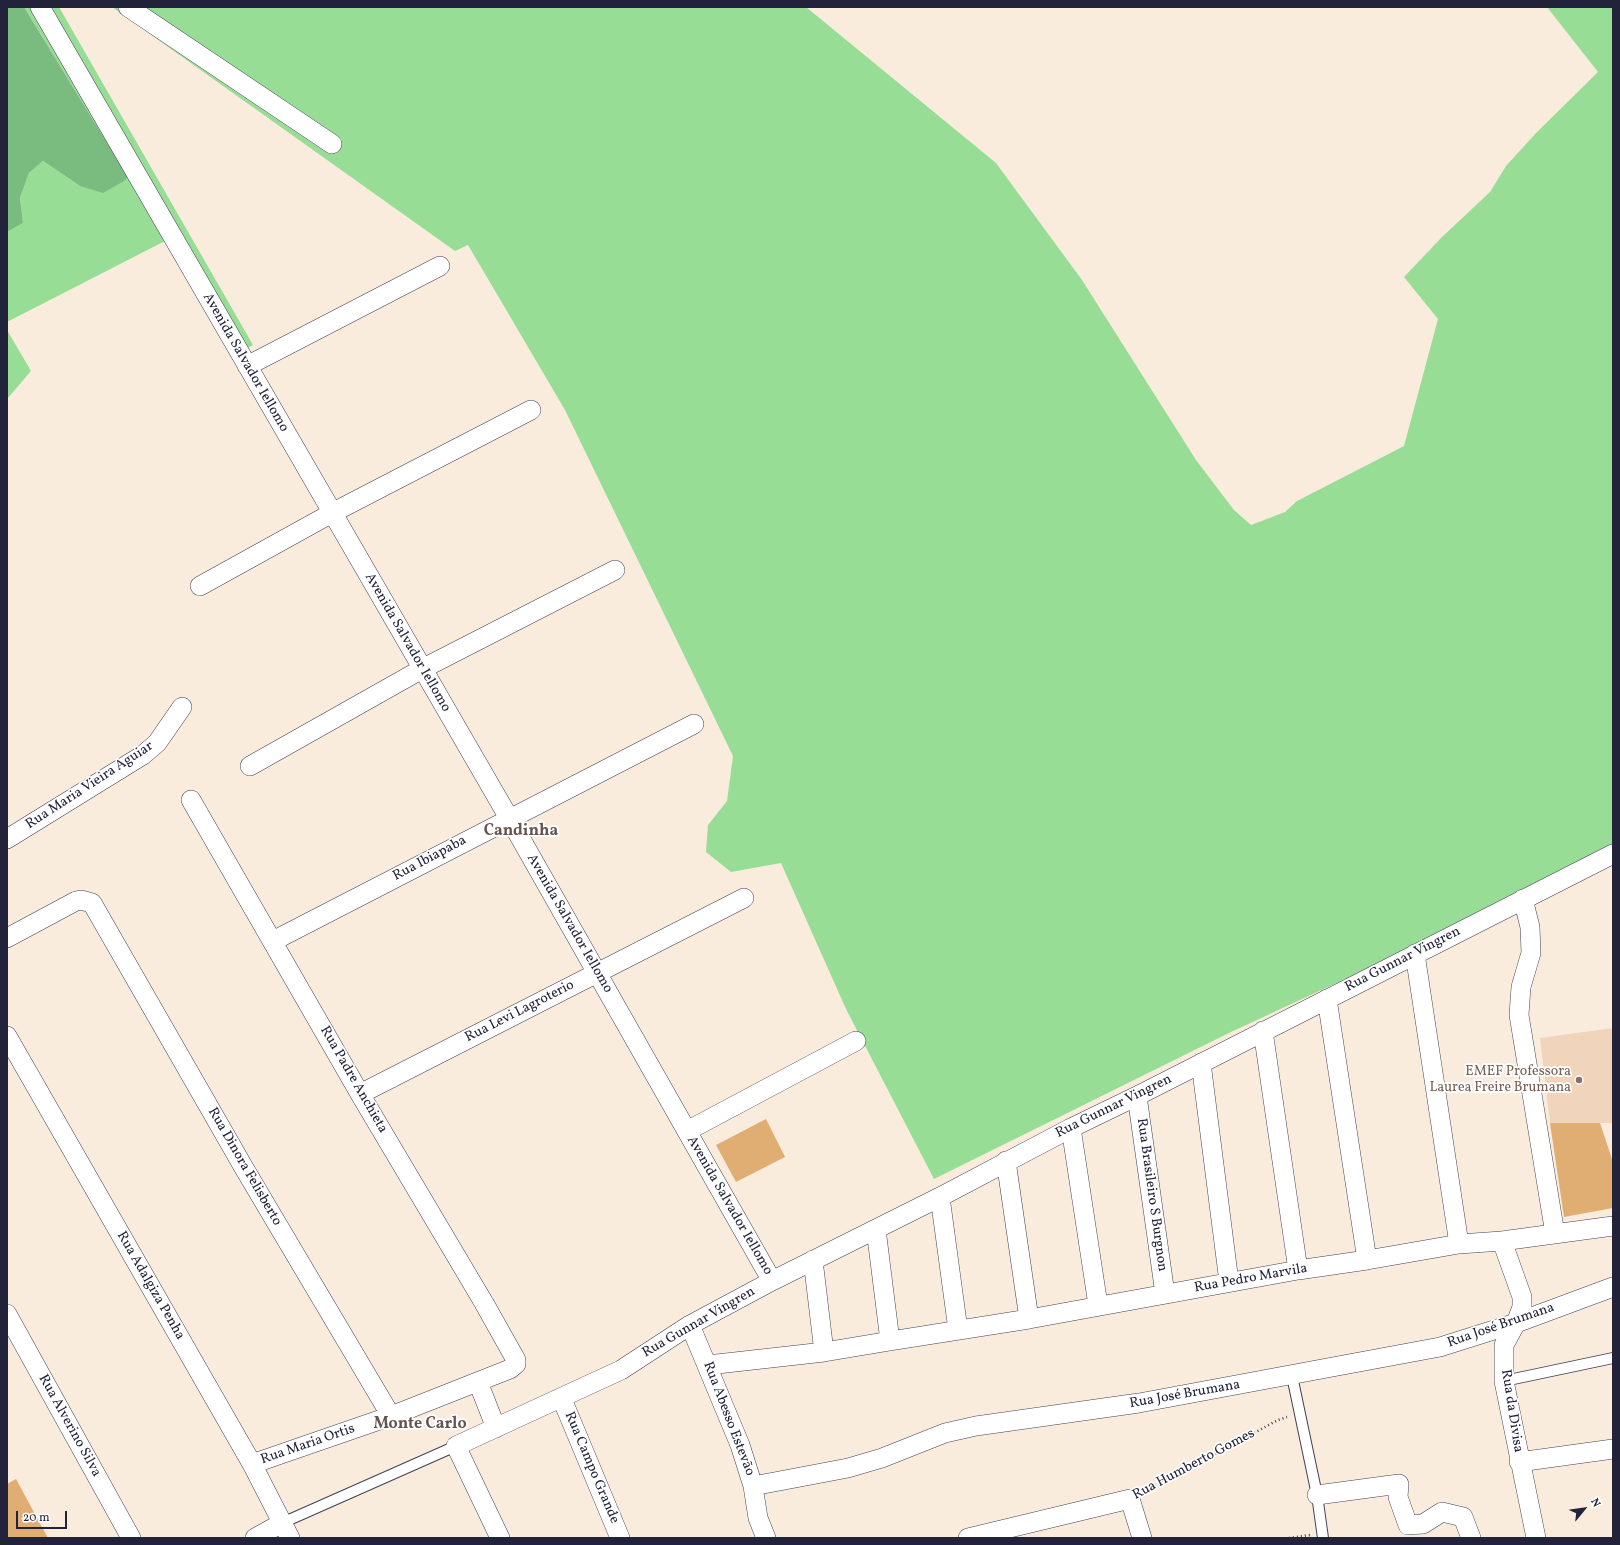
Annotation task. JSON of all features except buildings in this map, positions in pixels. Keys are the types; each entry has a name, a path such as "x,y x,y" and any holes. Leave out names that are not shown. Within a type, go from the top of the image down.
{"street":[{"name":"Avenida Salvador Iellomo","path":"40,7 509,818 772,1281"},
{"path":"128,7 332,144"},
{"path":"247,366 440,266"},
{"path":"200,586 332,513 531,410"},
{"path":"250,766 422,669 615,570"},
{"name":"Rua Maria Vieira Aguiar","path":"7,839 143,755 157,743 182,707"},
{"name":"Rua Ibiapaba","path":"273,941 509,818 694,724"},
{"name":"Rua Padre Anchieta","path":"191,800 360,1094 484,1303 516,1360"},
{"name":"Rua Gunnar Vingren","path":"456,1446 562,1399 621,1370 690,1325 772,1281 1613,854"},
{"name":"Rua Levi Lagroterio","path":"360,1094 744,898"},
{"path":"1523,899 1530,927 1531,953 1521,987 1519,1015 1555,1234"},
{"name":"Rua Dinora Felisberto","path":"7,938 81,900 92,903 248,1175 391,1416"},
{"path":"1415,954 1459,1244"},
{"path":"1327,999 1368,1260"},
{"path":"1263,1031 1298,1270"},
{"name":"Rua Adalgiza Penha","path":"7,1036 252,1464 286,1531"},
{"path":"687,1131 856,1041"},
{"path":"1201,1063 1229,1282"},
{"name":"Rua Brasileiro S Burgnon","path":"1137,1096 1166,1294"},
{"path":"1071,1128 1098,1305"},
{"path":"1006,1161 1029,1319"},
{"path":"940,1197 958,1330"},
{"name":"Rua Pedro Marvila","path":"708,1365 824,1352 1029,1319 1098,1305 1229,1282 1459,1244 1502,1241 1613,1226"},
{"path":"876,1229 890,1341"},
{"name":"Rua da Divisa","path":"1502,1241 1522,1297 1522,1307 1516,1323 1504,1345 1504,1381 1536,1538"},
{"path":"813,1260 824,1352"},
{"name":"Rua José Brumana","path":"753,1486 848,1468 882,1458 945,1433 976,1426 1139,1403 1292,1376 1440,1347 1516,1323 1613,1287"},
{"name":"Rua Alverino Silva","path":"7,1314 131,1538"},
{"name":"Rua Abesso Estevão","path":"690,1325 740,1444 753,1486 758,1518 766,1538"},
{"name":"Rua Maria Ortis","path":"252,1464 391,1416 478,1382 510,1369 516,1364 516,1360"},
{"path":"478,1382 496,1428"},
{"name":"Rua Campo Grande","path":"562,1399 620,1538"},
{"path":"456,1446 500,1538"},
{"path":"1520,1462 1613,1449"},
{"path":"1317,1495 1399,1484 1398,1497 1408,1525 1423,1524 1442,1512 1463,1517 1471,1538"},
{"path":"1130,1499 1142,1538"},
{"name":"Rua Humberto Gomes","path":"968,1538 1130,1499"},
{"path":"255,1538 286,1531"}],"lane":[{"path":"1504,1381 1613,1358"},
{"path":"1292,1376 1301,1413 1317,1495 1322,1536"},
{"path":"286,1531 456,1446"}],"path":[{"name":"Rua Humberto Gomes","path":"1130,1499 1278,1420 1301,1413"},
{"path":"1289,1538 1322,1536"}],"shaded area":[{"name":"EMEF Professora Laurea Freire Brumana","path":"1613,1028 1613,1123 1550,1123 1540,1038"}],"green space":[{"path":"7,7 24,7 128,177 124,181 103,193 80,186 43,161 29,173 20,198 23,223 7,232"},
{"path":"24,7 59,7 253,345 233,356 165,241 7,322 7,232 23,223 20,198 29,173 43,161 80,186 128,177"},
{"path":"112,7 806,7 996,163 1082,280 1196,460 1234,510 1251,525 1285,512 1297,501 1404,446 1438,319 1404,277 1441,238 1490,192 1506,166 1536,133 1598,72 1547,7 1613,7 1613,849 1507,904 1231,1032 934,1179 846,1009 781,863 731,872 706,852 708,825 727,801 733,756 565,410 468,245 455,251"},
{"path":"7,330 31,371 7,399"}],"place":[{"name":"EMEF Professora Laurea Freire Brumana","path":"1579,1080"}],"district":[{"name":"Candinha","path":"521,832"},
{"name":"Monte Carlo","path":"420,1425"}]}
